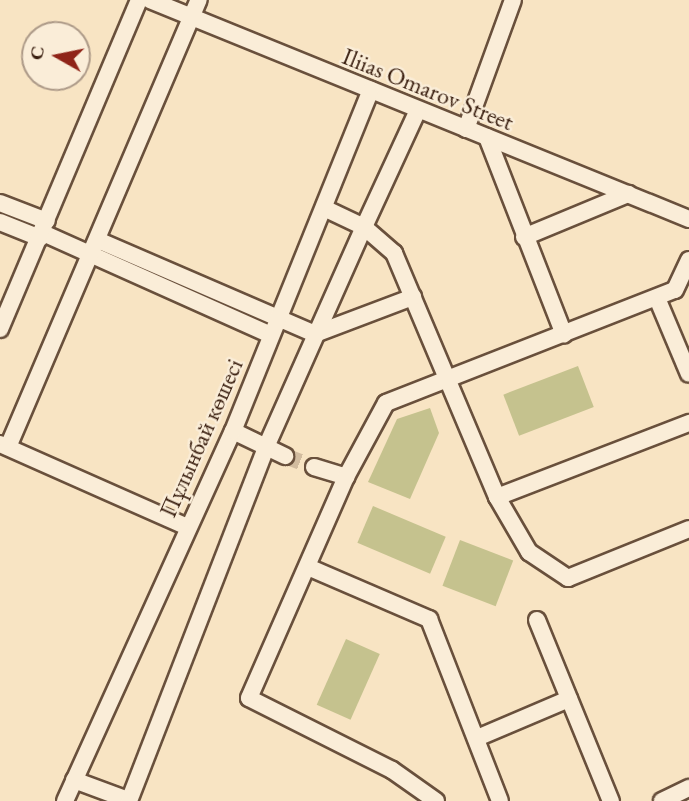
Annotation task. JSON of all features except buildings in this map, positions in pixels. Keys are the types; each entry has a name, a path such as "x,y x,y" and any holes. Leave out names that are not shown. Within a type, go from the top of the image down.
{"street":[{"path":"0,329 139,0"},
{"name":"Iliias Omarov Street","path":"150,0 689,219"},
{"path":"187,527 4,446 93,257 200,0"},
{"path":"466,129 513,0"},
{"name":"Пұлынбай көшесі","path":"65,801 187,527 233,431 326,209 370,90"},
{"path":"75,780 127,800 266,447 418,110"},
{"path":"486,137 564,334"},
{"path":"524,237 628,194"},
{"path":"0,203 43,231 93,257 271,335"},
{"path":"326,209 364,227 394,253 444,384 497,497 529,552 568,578 689,529"},
{"path":"0,222 43,231"},
{"path":"100,241 315,334 413,298"},
{"path":"436,801 420,796 392,769 249,698 346,477 386,403 444,384 675,290 689,260"},
{"path":"161,289 169,271"},
{"path":"657,298 689,374"},
{"path":"497,497 689,423"},
{"path":"233,431 285,456"},
{"path":"314,467 346,477"},
{"path":"308,567 429,619 500,801"},
{"path":"537,620 611,801"},
{"path":"477,738 569,699"},
{"path":"662,801 689,788"}],"shaded area":[{"path":"578,366 594,407 519,436 503,395"},
{"path":"430,408 439,433 410,499 368,482 397,419"},
{"path":"373,506 446,537 430,574 357,543"},
{"path":"460,540 513,560 496,606 442,586"},
{"path":"346,639 380,654 351,720 317,705"}],"tunnel":[{"path":"285,456 314,467"}]}
